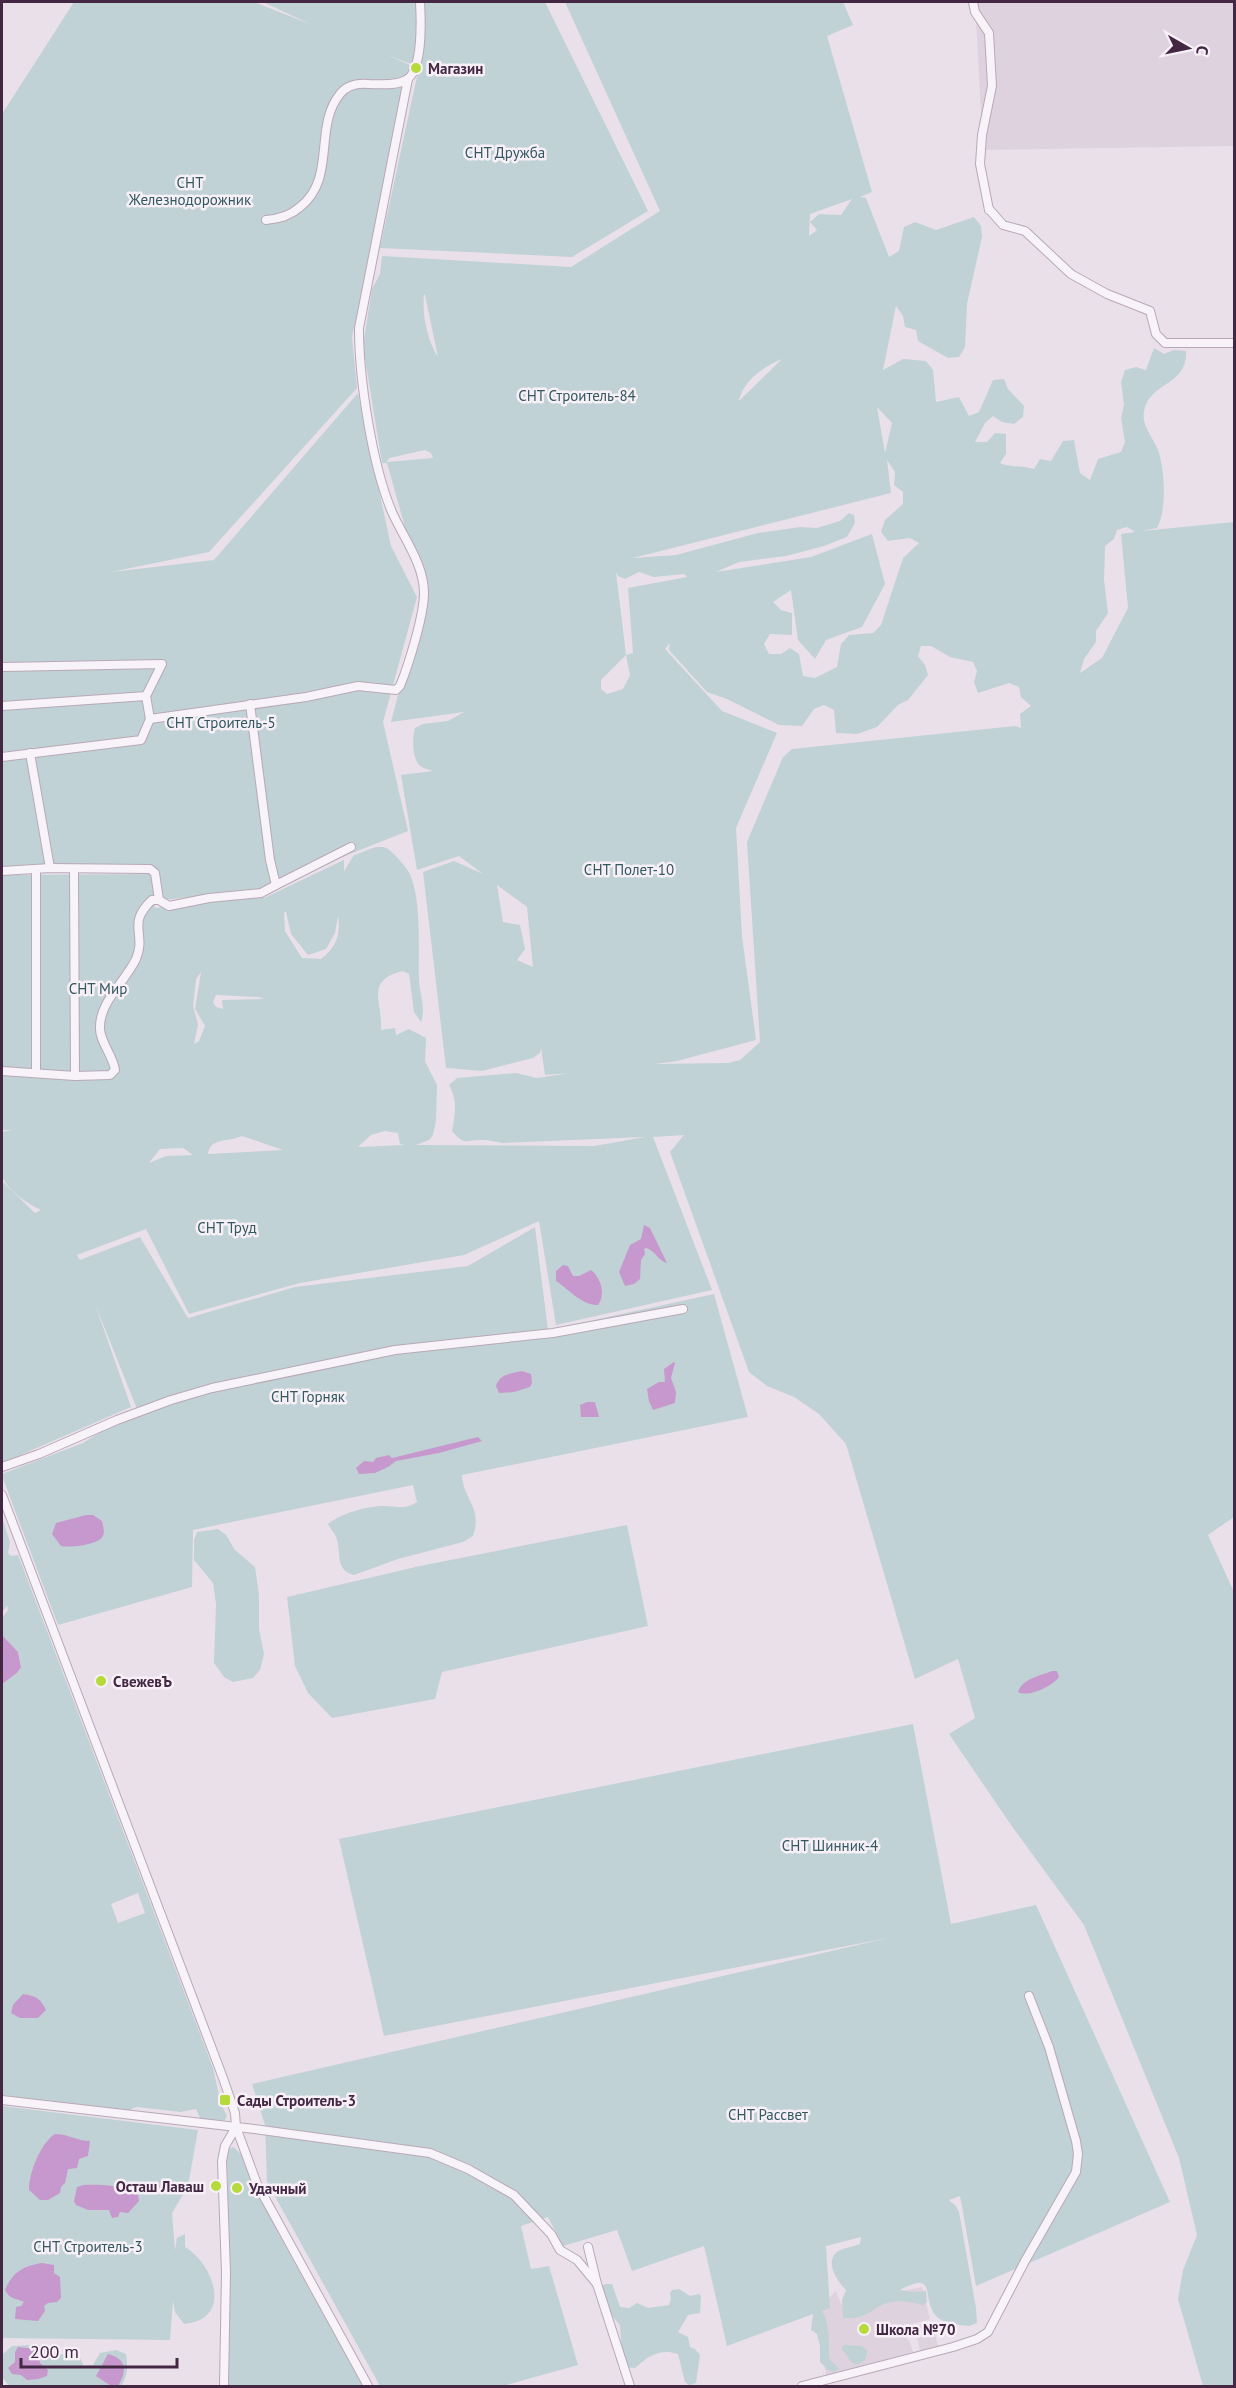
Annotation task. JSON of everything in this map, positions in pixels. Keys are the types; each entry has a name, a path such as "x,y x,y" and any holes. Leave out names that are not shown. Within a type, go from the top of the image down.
{"street":[{"path":"150,719 306,697 358,686 396,690 404,677 424,595 423,583 404,532 392,512 377,466 359,349 362,308 377,243 408,79 412,73 420,42 420,2"},
{"path":"973,2 975,12 989,33 992,86 982,135 980,164 989,210 1003,225 1025,231 1071,274 1107,294 1150,311 1156,334 1165,343 1234,343"},
{"path":"266,220 292,214 312,198 321,175 328,123 340,93 351,86 402,82 408,79"},
{"path":"2,667 162,664 146,696 150,719 141,740 2,758"},
{"path":"2,706 146,696"},
{"path":"250,704 270,860 276,885"},
{"path":"30,753 50,868"},
{"path":"2,1071 75,1076 111,1075 115,1070 114,1060 99,1029 101,1016 109,996 117,990 137,955 137,920 143,908 152,900 159,900 169,906 209,898 261,893 351,847"},
{"path":"2,871 50,868 150,869 155,873 159,900"},
{"path":"36,870 36,1072"},
{"path":"74,870 75,1076"},
{"path":"2,1467 39,1454 117,1420 212,1388 395,1350 553,1333 682,1309"},
{"path":"2,1495 219,2068 235,2113 236,2127 257,2184 368,2386"},
{"path":"802,2386 953,2347 984,2336 1076,2172 1078,2163 1076,2141 1049,2047 1029,1996"},
{"path":"2,2100 399,2148 443,2158 514,2195 551,2234 560,2250 585,2268 597,2284"},
{"path":"224,2386 226,2272 222,2161 225,2146 236,2127"},
{"path":"588,2247 597,2284 630,2386"},
{"path":"569,2255 591,2258"}],"shaded area":[{"path":"975,2 1234,2 1234,146 983,150"},
{"path":"644,1225 650,1228 667,1263 649,1249 644,1249 640,1279 634,1284 625,1286 619,1272 630,1245 641,1239"},
{"path":"563,1265 568,1266 573,1276 579,1276 591,1270 594,1273 600,1282 602,1291 598,1305 581,1300 556,1281 556,1271"},
{"path":"674,1362 671,1378 676,1392 675,1403 653,1410 647,1389 659,1382 665,1382 664,1369"},
{"path":"522,1371 531,1374 530,1387 514,1392 499,1393 496,1386 500,1379"},
{"path":"595,1402 599,1417 581,1417 580,1405"},
{"path":"478,1437 482,1441 439,1453 396,1461 375,1473 359,1474 356,1468 364,1461 373,1462 376,1458 389,1455 392,1458"},
{"path":"93,1515 102,1521 103,1536 90,1544 61,1546 52,1534 56,1523"},
{"path":"2,1635 18,1652 21,1667 17,1673 2,1684"},
{"path":"1057,1671 1059,1677 1051,1684 1034,1692 1018,1692 1020,1687 1028,1681"},
{"path":"23,1994 37,1998 44,2006 46,2010 38,2018 20,2018 11,2013 13,2005"},
{"path":"55,2134 90,2141 88,2156 79,2159 77,2168 68,2169 60,2193 48,2200 40,2200 29,2190 31,2175 40,2152"},
{"path":"104,2185 125,2189 138,2195 139,2201 128,2213 120,2212 118,2217 112,2218 109,2210 88,2210 76,2205 74,2201 77,2187"},
{"path":"42,2263 54,2265 54,2273 60,2277 61,2298 57,2302 44,2306 45,2311 38,2321 15,2319 16,2307 21,2306 24,2302 11,2297 5,2290 19,2271"},
{"name":"Школа №70","path":"922,2287 930,2319 906,2326 907,2340 913,2352 826,2375 816,2311 836,2291 841,2304"},
{"path":"932,2322 938,2346 920,2351 914,2326"},
{"path":"18,2347 38,2349 40,2363 48,2370 47,2376 27,2380 21,2375 12,2374 8,2368 15,2362 15,2352"},
{"path":"108,2354 119,2359 124,2366 118,2386 111,2386 96,2376"}],"green space":[{"path":"74,2 254,2 310,24 263,2 545,2 648,211 572,257 380,248 419,67 387,55 410,65 352,337 357,388 209,552 111,572 214,560 358,393 391,546 417,597 383,722 408,831 261,889 164,900 155,869 2,867 2,114"},
{"path":"565,2 843,2 853,25 827,36 872,192 860,197 866,198 889,257 899,251 904,227 915,222 936,230 974,217 981,226 982,237 967,304 965,347 959,357 948,358 918,341 916,330 905,327 903,316 896,306 883,370 903,359 926,361 933,370 936,402 959,397 969,416 979,412 993,380 1004,379 1008,389 1024,406 1023,417 1014,424 1002,422 993,416 985,423 975,442 987,442 995,433 1006,434 1006,454 1000,463 1034,469 1040,459 1051,461 1063,441 1074,440 1080,473 1090,480 1098,459 1121,452 1125,442 1121,418 1124,405 1121,382 1125,370 1136,367 1146,370 1154,348 1164,354 1174,350 1186,351 1185,363 1181,371 1153,394 1144,412 1146,427 1160,458 1164,501 1157,528 1142,531 1234,522 1234,1517 1208,1535 1234,1592 1234,2386 1203,2386 1178,2299 1183,2270 1197,2235 1179,2158 1084,1925 1011,1825 949,1734 975,1718 958,1659 915,1679 846,1444 819,1414 794,1397 767,1386 749,1372 670,1152 684,1135 653,1137 712,1290 556,1325 539,1221 464,1255 300,1283 189,1314 146,1229 77,1255 80,1260 140,1237 188,1318 295,1287 468,1266 535,1227 548,1330 714,1294 748,1417 462,1475 463,1484 476,1518 473,1536 463,1542 398,1559 354,1575 348,1573 341,1565 338,1543 328,1524 360,1509 412,1505 417,1502 413,1485 193,1530 192,1587 58,1625 2,1476 2,1474 83,1443 137,1409 95,1304 131,1407 2,1463 2,1181 35,1213 41,1210 14,1192 5,1182 1,1172 2,1132 12,1130 2,1130 2,875 151,874 155,908 230,898 264,898 344,860 344,871 354,855 375,847 384,847 394,854 406,868 414,886 418,912 419,981 423,1012 421,1022 414,1012 409,974 403,971 391,975 383,980 379,987 381,1030 395,1028 396,1035 409,1029 426,1038 425,1061 437,1085 436,1121 433,1135 429,1140 416,1145 594,1146 645,1137 503,1143 485,1140 463,1141 452,1131 455,1102 449,1085 457,1078 516,1073 537,1078 570,1073 545,1075 541,1048 540,1053 533,1058 482,1071 446,1068 423,872 454,861 483,874 459,856 417,870 401,775 433,771 417,763 413,742 415,728 423,724 448,721 464,712 391,722 424,595 387,463 382,463 363,346 372,289 380,274 382,256 571,267 660,211","holes":["852,199 841,215 819,214 810,222 817,230 809,236 810,214","424,294 438,357 428,335","782,359 739,400 745,386 761,370","877,407 892,423 885,453","425,450 431,453 433,458 387,462 389,458","887,460 895,472 894,485 903,492 903,504 885,520 881,532 888,541 910,538 919,543 903,558 881,625 873,633 849,635 841,644 837,667 815,678 803,676 799,654 790,648 781,654 769,654 764,644 770,634 792,635 792,613 781,610 773,602 791,590 798,640 815,659 826,640 862,627 885,584 872,534 811,557 716,572 739,562 786,556 847,537 855,523 854,515 849,513 840,521 817,528 800,527 758,533 676,555 633,558 891,493","1127,527 1135,532 1121,534 1128,608 1102,658 1080,673 1084,659 1096,642 1096,631 1108,613 1104,580 1105,546 1114,539 1117,530","616,572 618,576 625,579 639,572 654,577 684,574 687,577 628,588 633,653 626,655","670,643 669,650 707,692 727,699 779,725 802,726 814,709 824,705 834,710 836,733 857,734 877,727 898,705 908,700 928,675 925,665 918,656 921,646 931,646 950,657 973,662 977,671 974,682 978,693 1009,683 1019,687 1021,697 1031,706 1020,714 1021,728 1015,726 792,749 783,757 747,842 760,1042 740,1060 728,1063 655,1064 677,1061 756,1040 742,936 736,828 777,733 722,711 665,649","626,655 630,675 623,689 607,694 601,689 601,680","497,885 527,907 533,967 517,960 525,949 520,925 503,922","284,912 286,912 291,934 308,955 326,949 335,933 338,916 339,929 336,940 321,959 302,958 285,931","201,972 195,1009 205,1026 199,1041 194,1044 198,1024 193,1006 196,979","216,995 264,999 222,1000 223,1009 216,1007 213,1002","385,1131 398,1133 400,1144 405,1145 358,1147 371,1135","242,1136 283,1150 208,1154 216,1142","183,1148 193,1155 166,1156 149,1163 160,1149"]},
{"path":"2,1517 10,1542 8,1553 11,1556 18,1555 22,1565 213,2068 221,2104 227,2116 225,2120 201,2120 196,2109 180,2112 138,2107 129,2112 2,2095 2,1684 17,1673 21,1666 18,1652 2,1635 2,1618 8,1610 7,1606 2,1612","holes":["138,1893 145,1913 118,1923 111,1904"]},
{"path":"627,1525 648,1626 442,1672 435,1699 332,1718 308,1693 295,1666 287,1597 420,1566"},
{"path":"218,1529 226,1535 235,1550 255,1567 259,1595 259,1629 264,1654 260,1670 253,1678 233,1682 224,1677 214,1663 216,1604 213,1583 194,1560 194,1540 197,1532"},
{"name":"СНТ Рассвет","path":"913,1724 951,1924 1036,1905 1170,2202 976,2286 960,2196 949,2200 959,2212 976,2308 977,2323 969,2326 948,2323 937,2317 932,2310 927,2289 920,2283 900,2290 926,2291 927,2302 924,2305 892,2302 860,2317 843,2318 842,2300 846,2290 839,2282 832,2267 833,2256 839,2251 860,2244 861,2237 826,2246 830,2308 822,2311 828,2327 829,2358 839,2369 834,2372 828,2370 820,2362 817,2334 811,2330 813,2314 727,2346 704,2246 632,2271 617,2230 563,2246 548,2217 521,2226 531,2269 549,2266 578,2365 503,2386 380,2386 267,2182 265,2125 252,2084 888,1938 384,2036 339,1839"},
{"name":"СНТ Строитель-3","path":"2,2106 198,2130 188,2186 172,2213 175,2250 177,2238 185,2234 185,2247 196,2255 211,2278 214,2303 209,2313 199,2320 184,2324 175,2312 173,2301 170,2340 2,2338"},
{"path":"233,2147 241,2154 278,2233 363,2386 228,2386 227,2154"},
{"path":"612,2284 620,2307 629,2308 637,2303 648,2308 669,2305 670,2293 672,2290 679,2289 690,2296 699,2294 701,2296 700,2313 688,2315 678,2332 688,2337 690,2347 700,2355 696,2383 689,2385 685,2382 678,2354 672,2352 655,2354 635,2368 620,2367 616,2358 621,2340 620,2325 612,2316 601,2286"},
{"path":"43,2345 52,2352 80,2358 84,2366 93,2365 100,2353 116,2350 126,2354 125,2378 121,2386 9,2386 2,2377 2,2355 12,2346"},
{"path":"842,2346 861,2346 867,2350 865,2360 855,2365 842,2350"}],"place":[{"name":"Магазин","path":"416,68"},
{"name":"СвежевЪ","path":"101,1681"},
{"name":"Сады Строитель-3","path":"225,2100"},
{"name":"Осташ Лаваш","path":"216,2186"},
{"name":"Удачный","path":"237,2188"},
{"name":"Школа №70","path":"864,2329"}],"park label":[{"name":"СНТ Дружба","path":"505,152"},
{"name":"СНТ Железнодорожник","path":"190,190"},
{"name":"СНТ Строитель-84","path":"577,395"},
{"name":"СНТ Строитель-5","path":"221,722"},
{"name":"СНТ Полет-10","path":"629,869"},
{"name":"СНТ Мир","path":"98,988"},
{"name":"СНТ Труд","path":"227,1227"},
{"name":"СНТ Горняк","path":"308,1396"},
{"name":"СНТ Шинник-4","path":"830,1845"}]}
